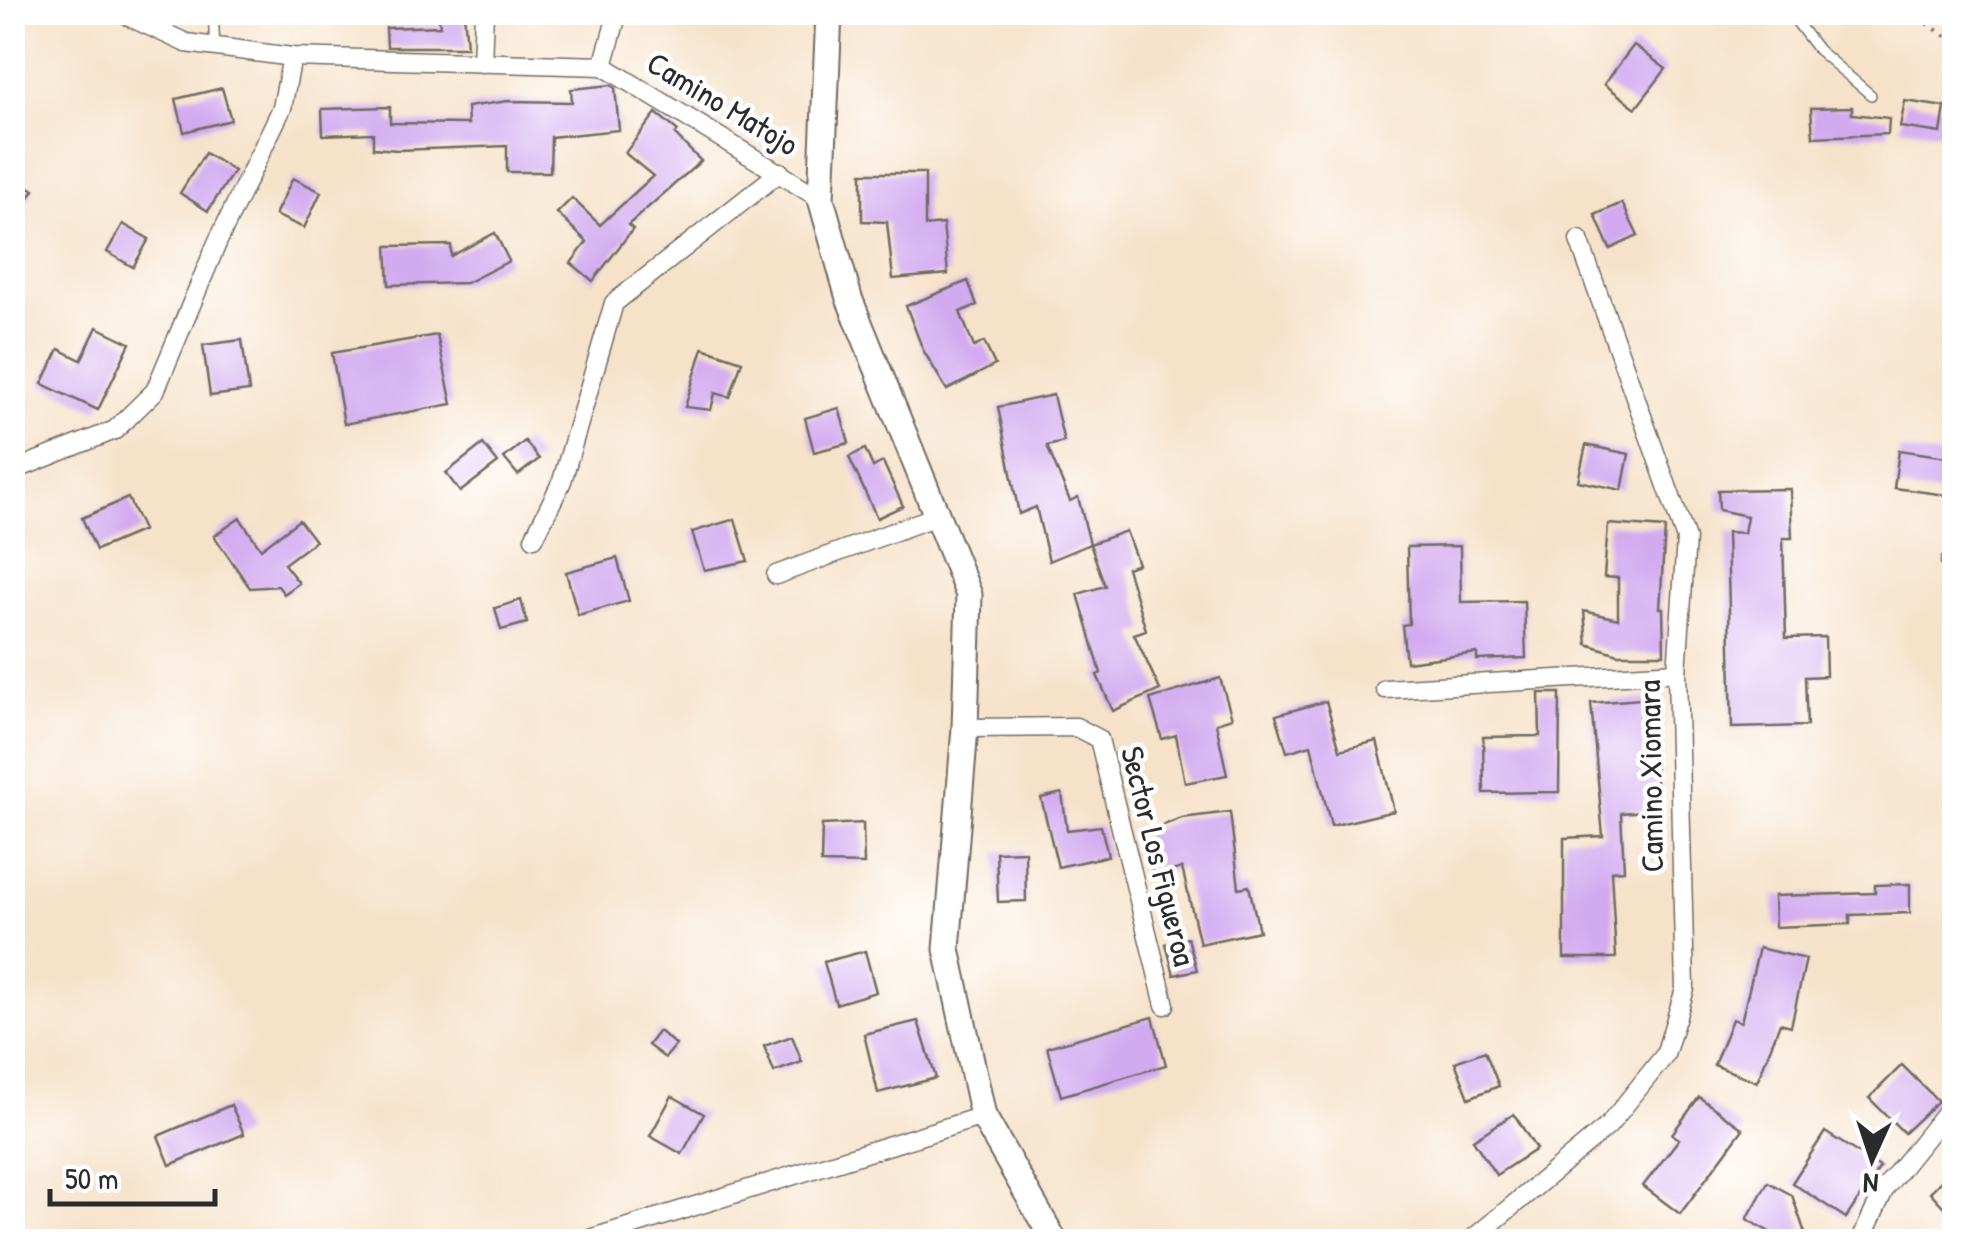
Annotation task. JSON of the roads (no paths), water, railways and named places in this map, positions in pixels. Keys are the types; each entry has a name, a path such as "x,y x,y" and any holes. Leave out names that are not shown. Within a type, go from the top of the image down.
{"street":[{"name":"Camino Matojo","path":"120,12 186,43 292,56 602,66 821,199"},
{"path":"482,63 484,12"},
{"path":"602,66 618,12"},
{"path":"829,12 821,199 849,298 969,595 965,728 946,949 983,1116 1055,1242"},
{"path":"12,471 115,430 155,392 217,243 282,108 292,56"},
{"path":"534,538 562,481 614,303 780,172"},
{"name":"Camino Xiomara","path":"1469,1242 1608,1126 1666,1054 1685,988 1677,672 1686,539 1579,240"},
{"path":"776,575 939,515"},
{"path":"1385,689 1677,672"},
{"name":"Sector Los Figueroa","path":"965,728 1076,726 1099,739 1165,1005"},
{"path":"1860,1242 1885,1188 1954,1102"},
{"path":"580,1242 983,1116"}],"lane":[{"path":"213,12 215,47"},
{"path":"1788,12 1818,50 1871,95"}]}
